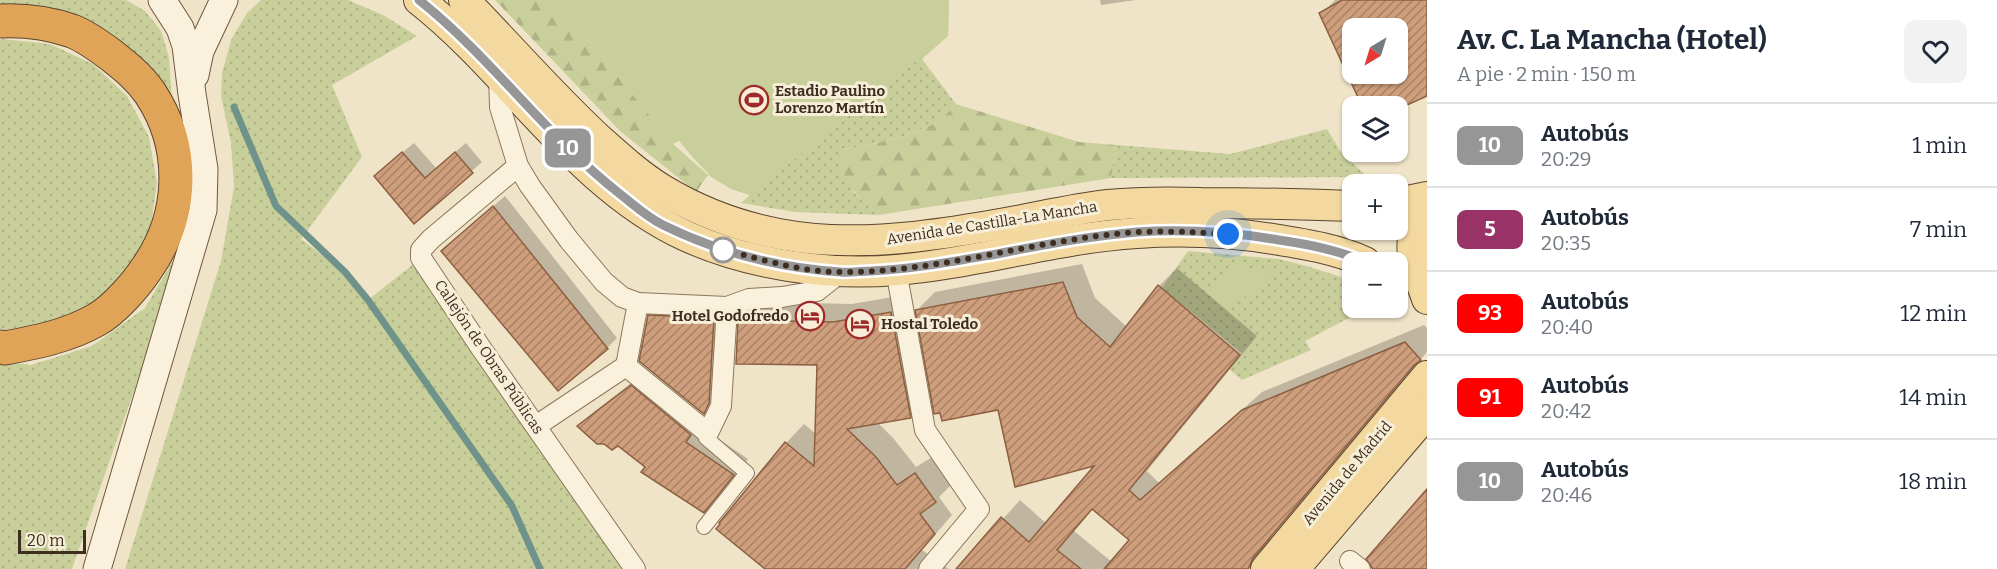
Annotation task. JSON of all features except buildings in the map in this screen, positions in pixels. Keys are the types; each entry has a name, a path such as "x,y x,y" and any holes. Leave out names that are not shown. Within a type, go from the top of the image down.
{"highway":[{"path":"0,21 49,24 74,32 104,49 130,70 149,92 165,120 173,147 177,184 172,218 158,253 134,286 98,319 51,339 0,347"}],"main road":[{"path":"97,569 118,493 195,244 203,210 204,169 186,46 180,28 162,0"},
{"path":"192,94 200,51 224,0"},
{"name":"Avenida de Castilla-La Mancha","path":"419,0 499,75 572,152 602,180 658,223 723,250 761,260 841,272 896,270 1100,237 1136,232 1167,232 1248,235 1305,244 1342,255"},
{"name":"Avenida de Castilla-La Mancha","path":"464,0 586,127 622,160 661,189 687,203 750,228 805,239 849,241 902,238 1058,213 1132,204 1255,202 1342,206"},
{"path":"1408,201 1427,197"},
{"path":"1426,295 1414,263 1412,244 1419,217 1427,206"},
{"path":"1408,284 1426,295"},
{"name":"Avenida de Madrid","path":"1266,569 1427,376"},
{"name":"Avenida de Madrid","path":"1294,569 1427,413"}],"street":[{"path":"499,75 500,107 518,166 569,240 604,282 622,297 638,303 727,307 749,299 782,297 817,291 841,272"},
{"name":"Callejón de Obras Públicas","path":"518,166 421,250 421,258 635,569"},
{"path":"896,270 925,430 980,509 929,569"},
{"path":"536,426 626,366 638,303"},
{"path":"704,527 747,473 706,438 721,406 727,307"},
{"path":"626,366 708,433"}],"green space":[{"path":"0,0 126,0 145,11 161,31 169,57 172,104 0,9"},
{"path":"261,0 348,0 383,15 417,36 332,85 362,157 301,239 345,272 368,300 421,258 635,569 125,569 221,261 234,187 231,143 221,96 222,73 231,40 247,13"},
{"path":"495,0 556,0 673,144 708,175 696,192 620,131"},
{"name":"Estadio Paulino Lorenzo Martín","path":"556,0 949,0 948,36 750,195 727,186 710,174 679,141 673,144"},
{"path":"949,0 948,36 922,59 956,104 939,122 904,136 861,147 842,149 853,192 879,215 795,212 741,203 750,195 731,189 708,175"},
{"path":"0,40 50,44 93,64 127,96 149,137 157,183 150,230 129,271 96,304 53,324 7,330 0,329"},
{"path":"956,104 1079,142 1116,145 1111,178 879,215 847,182 837,155 842,149 861,147 904,136 939,122"},
{"path":"1327,129 1342,154 1342,162 1351,162 1365,174 1342,174 1342,177 1111,178 1116,145 1230,154"},
{"path":"179,250 152,339 72,569 0,569 0,360 31,365 92,346 145,308"},
{"path":"1188,251 1279,259 1342,277 1342,318 1349,318 1305,341 1311,350 1242,380 1229,369 1242,353 1162,288"},
{"path":"1234,265 1277,274 1245,297 1225,307 1207,291"}],"waterway":[{"path":"234,107 276,206 345,272 368,300 512,506 540,569"}],"bus line":[{"name":"10","path":"419,0 499,75 546,126 602,180 658,223 723,250 797,267 841,272 872,271 916,268 1136,232 1188,232 1248,235 1305,244 1342,254"}],"place":[{"name":"Estadio Paulino Lorenzo Martín","path":"754,100"},
{"name":"Hotel Godofredo","path":"810,316"},
{"name":"Hostal Toledo","path":"860,324"}],"route":[{"path":"723,250 797,267 841,272 916,268 1136,232 1228,234"}]}
